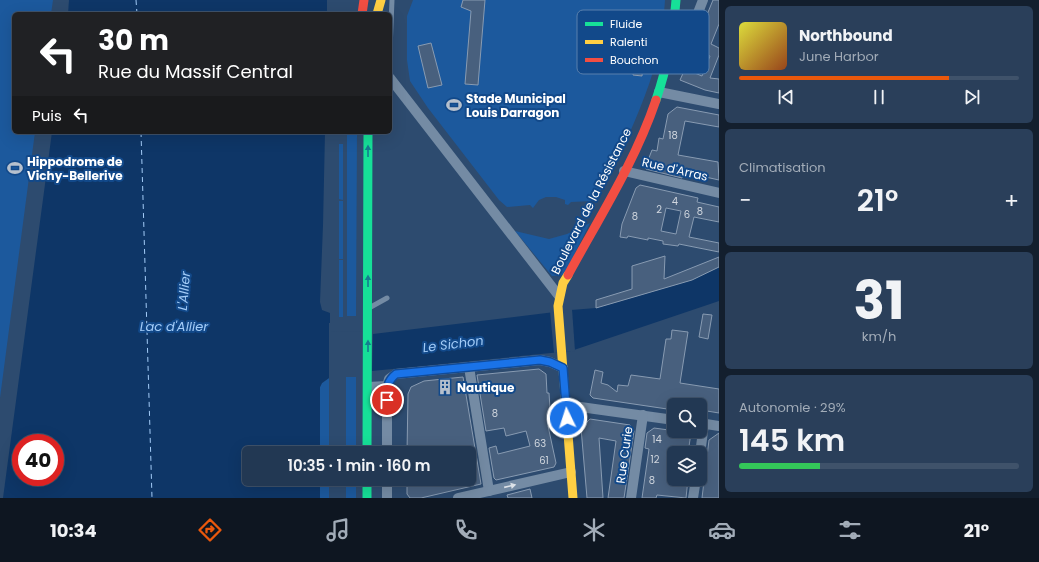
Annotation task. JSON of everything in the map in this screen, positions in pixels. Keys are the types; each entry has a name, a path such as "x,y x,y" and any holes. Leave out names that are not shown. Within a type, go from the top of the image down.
{"main road":[{"path":"362,12 364,0"},
{"path":"378,12 381,0"},
{"name":"Boulevard de la Résistance","path":"675,10 676,0"},
{"name":"Boulevard de la Résistance","path":"574,498 558,306 559,296 563,283 624,171 659,92 664,74"},
{"path":"359,446 363,374 360,134"},
{"path":"363,320 368,308 368,134"},
{"path":"363,374 368,387 367,446"},
{"path":"358,498 359,486"},
{"path":"367,486 367,498"}],"street":[{"path":"699,10 703,0"},
{"path":"392,81 559,296"},
{"path":"659,92 719,104"},
{"name":"Rue d'Arras","path":"624,171 719,193"},
{"path":"387,446 387,386 389,379 396,374 540,360 550,362 563,368"},
{"path":"469,367 489,491"},
{"path":"368,387 387,386"},
{"path":"566,405 667,419"},
{"name":"Rue Curie","path":"631,498 643,415"},
{"path":"707,425 719,426"},
{"path":"458,498 571,472"},
{"path":"387,486 387,498"},
{"path":"694,498 695,486"}],"lane":[{"path":"392,0 392,12"},
{"path":"368,308 387,298"}],"shaded area":[{"name":"Hippodrome de Vichy-Bellerive","path":"0,0 53,0 51,12 12,12 12,134 35,134 0,398"},
{"name":"Stade Municipal Louis Darragon","path":"413,0 665,0 664,10 577,10 577,74 652,74 645,96 614,168 605,185 593,201 571,202 568,205 565,204 565,200 556,197 546,197 539,200 533,208 530,205 507,207 499,200 428,108 410,81 407,60 407,16"},
{"path":"347,134 357,134 356,316 347,316"},
{"path":"339,144 343,144 343,200 339,199"},
{"path":"339,201 343,201 343,259 339,259"},
{"path":"590,223 564,275 552,276 515,231 549,239 567,234"},
{"path":"339,260 343,260 343,317 339,317"},
{"path":"346,377 356,377 356,446 346,446"},
{"path":"329,378 329,446 320,446 320,387 322,383"},
{"path":"320,486 329,486 329,498 320,498"},
{"path":"346,486 356,486 356,498 346,498"}],"water":[{"path":"69,0 327,0 327,12 68,12"},
{"name":"Lac d'Allier","path":"52,134 325,134 320,302 322,310 330,313 330,333 373,334 596,308 692,280 719,267 719,301 571,351 372,371 329,371 329,378 322,383 320,387 320,446 242,446 242,486 320,486 320,498 3,498"}],"pier":[{"path":"572,309 575,351 554,353 550,311"},
{"path":"329,323 331,323 331,331 373,332 372,371 329,371"}],"building":[{"path":"463,0 485,0 478,85 465,84 471,11 461,7"},
{"path":"713,0 719,0 719,24 711,44 719,48 719,55 710,78 719,79 719,93 705,90 680,80 683,74 697,74 702,76 703,74 709,74 709,10"},
{"path":"431,43 442,85 428,88 418,46"},
{"path":"633,74 642,74 642,76"},
{"path":"677,107 719,115 719,127 685,121 678,155 718,162 719,180 683,172 682,178 645,168 652,150 657,151 659,138 663,139 668,114"},
{"path":"640,185 698,198 697,202 719,207 719,222 694,217 689,237 719,243 719,252 679,244 678,246 663,244 663,241 648,238 648,240 628,236 627,238 620,237 622,224 636,188","holes":["666,208 681,211 676,234 661,231"]},
{"path":"665,256 664,279 719,257 719,267 692,280 596,308 596,300 632,289 632,266"},
{"path":"703,314 712,315 708,339 699,337"},
{"path":"672,330 688,332 680,383 719,389 719,413 707,411 707,398 667,398 667,409 593,398 590,395 595,370 603,372 601,383 608,385 617,392 618,385 628,386 631,375 660,379 666,339 671,339"},
{"path":"539,369 546,374 551,425 548,426 556,463 554,467 496,480 494,478 489,448 496,446 498,454 530,446 526,431 506,436 504,428 486,431 477,375"},
{"path":"463,377 475,446 407,446 408,394 411,387 424,381"},
{"path":"590,419 630,425 634,431 624,498 608,498 616,441 599,438 603,498 587,498 581,428"},
{"path":"654,428 667,430 667,438 690,438 689,446 667,446 667,486 687,486 686,498 657,495 656,498 642,498 649,449 645,448 647,433"},
{"path":"719,433 719,498 702,498 703,486 707,486 707,457 709,440"},
{"path":"476,454 481,484 476,485"},
{"path":"407,486 472,486 421,498 410,498 407,494"},
{"path":"530,489 532,498 508,498 507,495"}],"ferry route":[{"path":"136,0 137,12"},
{"path":"141,134 152,498"}],"traffic: fast":[{"path":"675,10 676,0"},
{"path":"656,100 664,74"},
{"path":"367,446 368,134"},
{"path":"367,486 367,498"}],"traffic: slow":[{"path":"378,12 381,0"},
{"path":"568,275 563,283 558,306 573,498"}],"traffic: jam":[{"path":"362,12 364,0"},
{"path":"568,275 627,168 656,100"}],"place":[{"name":"Stade Municipal Louis Darragon","path":"454,105"},
{"name":"Hippodrome de Vichy-Bellerive","path":"15,168"},
{"name":"Nautique","path":"445,387"}],"route":[{"path":"387,400 387,386 389,379 396,374 540,360 550,362 563,368 567,418"}],"water label":[{"name":"L'Allier","path":"184,291"},
{"name":"Le Sichon","path":"453,344"}]}
